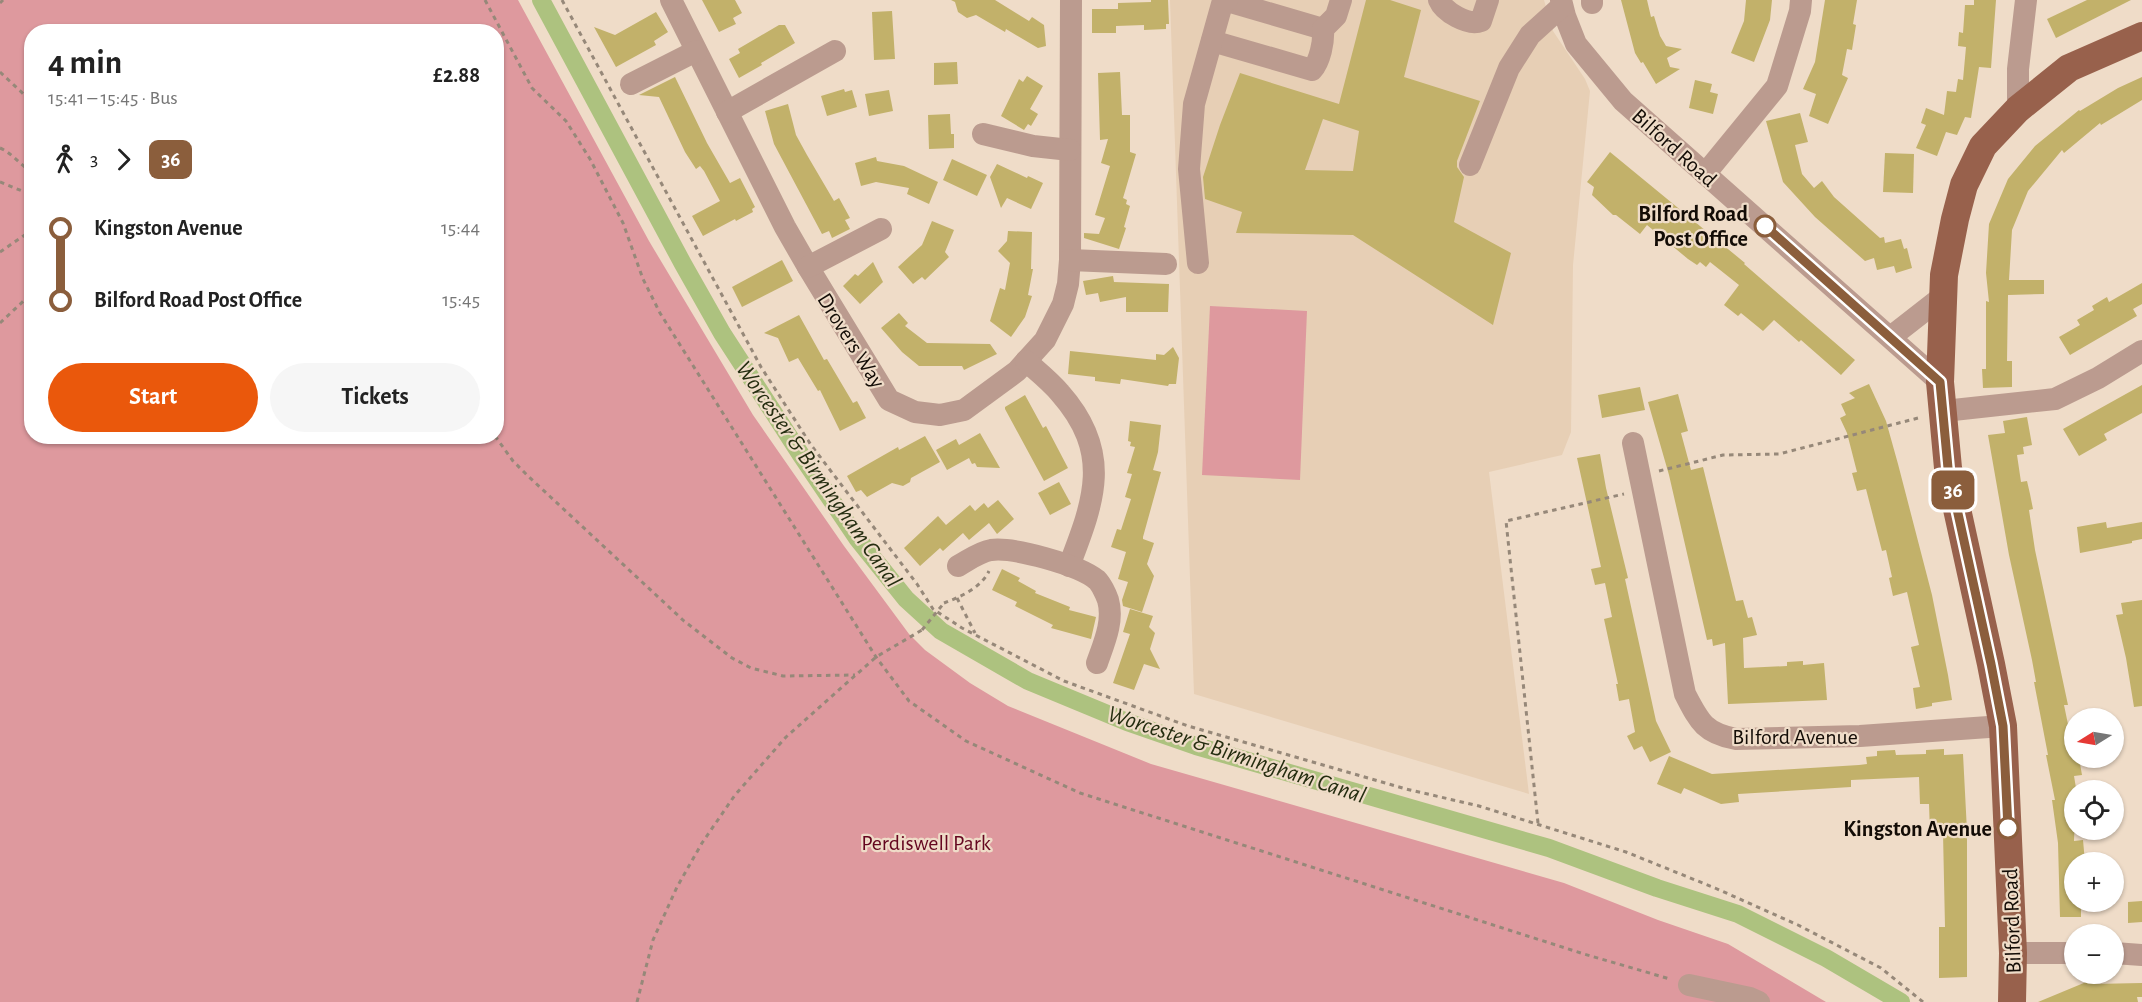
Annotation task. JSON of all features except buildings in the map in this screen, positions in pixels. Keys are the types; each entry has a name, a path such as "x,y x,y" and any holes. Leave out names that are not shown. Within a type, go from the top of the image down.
{"main road":[{"path":"1940,382 1942,297 1949,247 1964,184 1983,146 2018,109 2069,68 2142,36"},
{"name":"Bilford Road","path":"1940,382 1948,468 2003,726 2013,953 2012,1002"}],"street":[{"name":"Drovers Way","path":"671,0 807,267 890,400 915,412 940,415 964,410 1017,371 1045,340 1063,304 1070,260 1071,0"},
{"path":"1198,263 1189,169 1194,104 1222,4 1227,0 1323,29"},
{"path":"1323,29 1336,16 1341,0"},
{"path":"1439,0 1446,12 1475,23 1481,21 1488,0"},
{"path":"1705,174 1777,86 1800,11 1801,0"},
{"path":"2018,109 2018,69 2026,0"},
{"path":"1470,165 1509,68 1530,34 1561,3"},
{"name":"Bilford Road","path":"1561,3 1576,44 1616,93 1705,174 1892,336 1940,382"},
{"path":"1212,41 1312,70 1318,60 1324,37 1323,29"},
{"path":"631,84 696,51"},
{"path":"727,112 835,51"},
{"path":"983,134 1033,146 1070,150"},
{"path":"807,267 881,229"},
{"path":"1070,260 1166,264"},
{"path":"1892,336 1942,297"},
{"path":"1944,411 2055,399 2097,378 2142,351"},
{"path":"1026,361 1060,393 1080,423 1092,451 1095,478 1092,503 1069,566"},
{"name":"Bilford Avenue","path":"1633,442 1685,694 1699,721 1719,736 1736,739 1860,736 2003,726"},
{"path":"958,566 980,553 1002,550 1035,555 1069,566 1098,581 1108,601 1110,612 1109,625 1097,663"},
{"path":"2013,953 2064,953"},
{"path":"2124,954 2142,955"},
{"path":"1689,985 1750,998 1758,1002"}],"path":[{"path":"485,0 498,24"},
{"path":"562,0 761,367 811,446 917,584 933,609 976,635 1064,681 1188,726 1384,783 1479,806 1626,852 1798,925 1881,968 1923,1002"},
{"path":"504,36 532,88 566,121 590,159 623,223 643,279 660,313 876,657 909,701 966,741 1080,794 1584,954 1689,985"},
{"path":"0,72 24,94"},
{"path":"0,148 24,167"},
{"path":"0,182 24,192"},
{"path":"0,252 24,236"},
{"path":"0,323 24,300"},
{"path":"1538,824 1506,520 1641,483 1723,455 1779,454 1944,411"},
{"path":"501,444 528,476 684,621 732,658 751,668 783,676 856,675"},
{"path":"637,1002 653,940 677,887 702,843 735,795 786,737 876,657 921,630 944,603 957,598 976,635"}],"shaded area":[{"path":"1170,0 1544,0 1553,31 1585,79 1590,91 1573,265 1571,432 1562,455 1489,472 1529,794 1194,694"}],"green space":[{"name":"Perdiswell Park","path":"0,0 518,0 649,241 753,415 844,546 909,634 925,650 970,683 1008,706 1151,764 1564,883 1658,920 1728,944 1826,1002 0,1002"},
{"path":"1210,306 1307,311 1300,480 1202,475"}],"waterway":[{"name":"Worcester & Birmingham Canal","path":"541,0 722,333 857,538 906,599 941,631 1028,681 1127,722 1196,746 1549,848 1657,888 1738,914 1826,958 1901,1002"}],"bus line":[{"name":"36","path":"1765,226 1892,336 1940,382 1948,468 2003,726 2008,828"}],"place":[{"name":"Bilford Road Post Office","path":"1765,226"},
{"name":"Kingston Avenue","path":"2008,828"}]}
